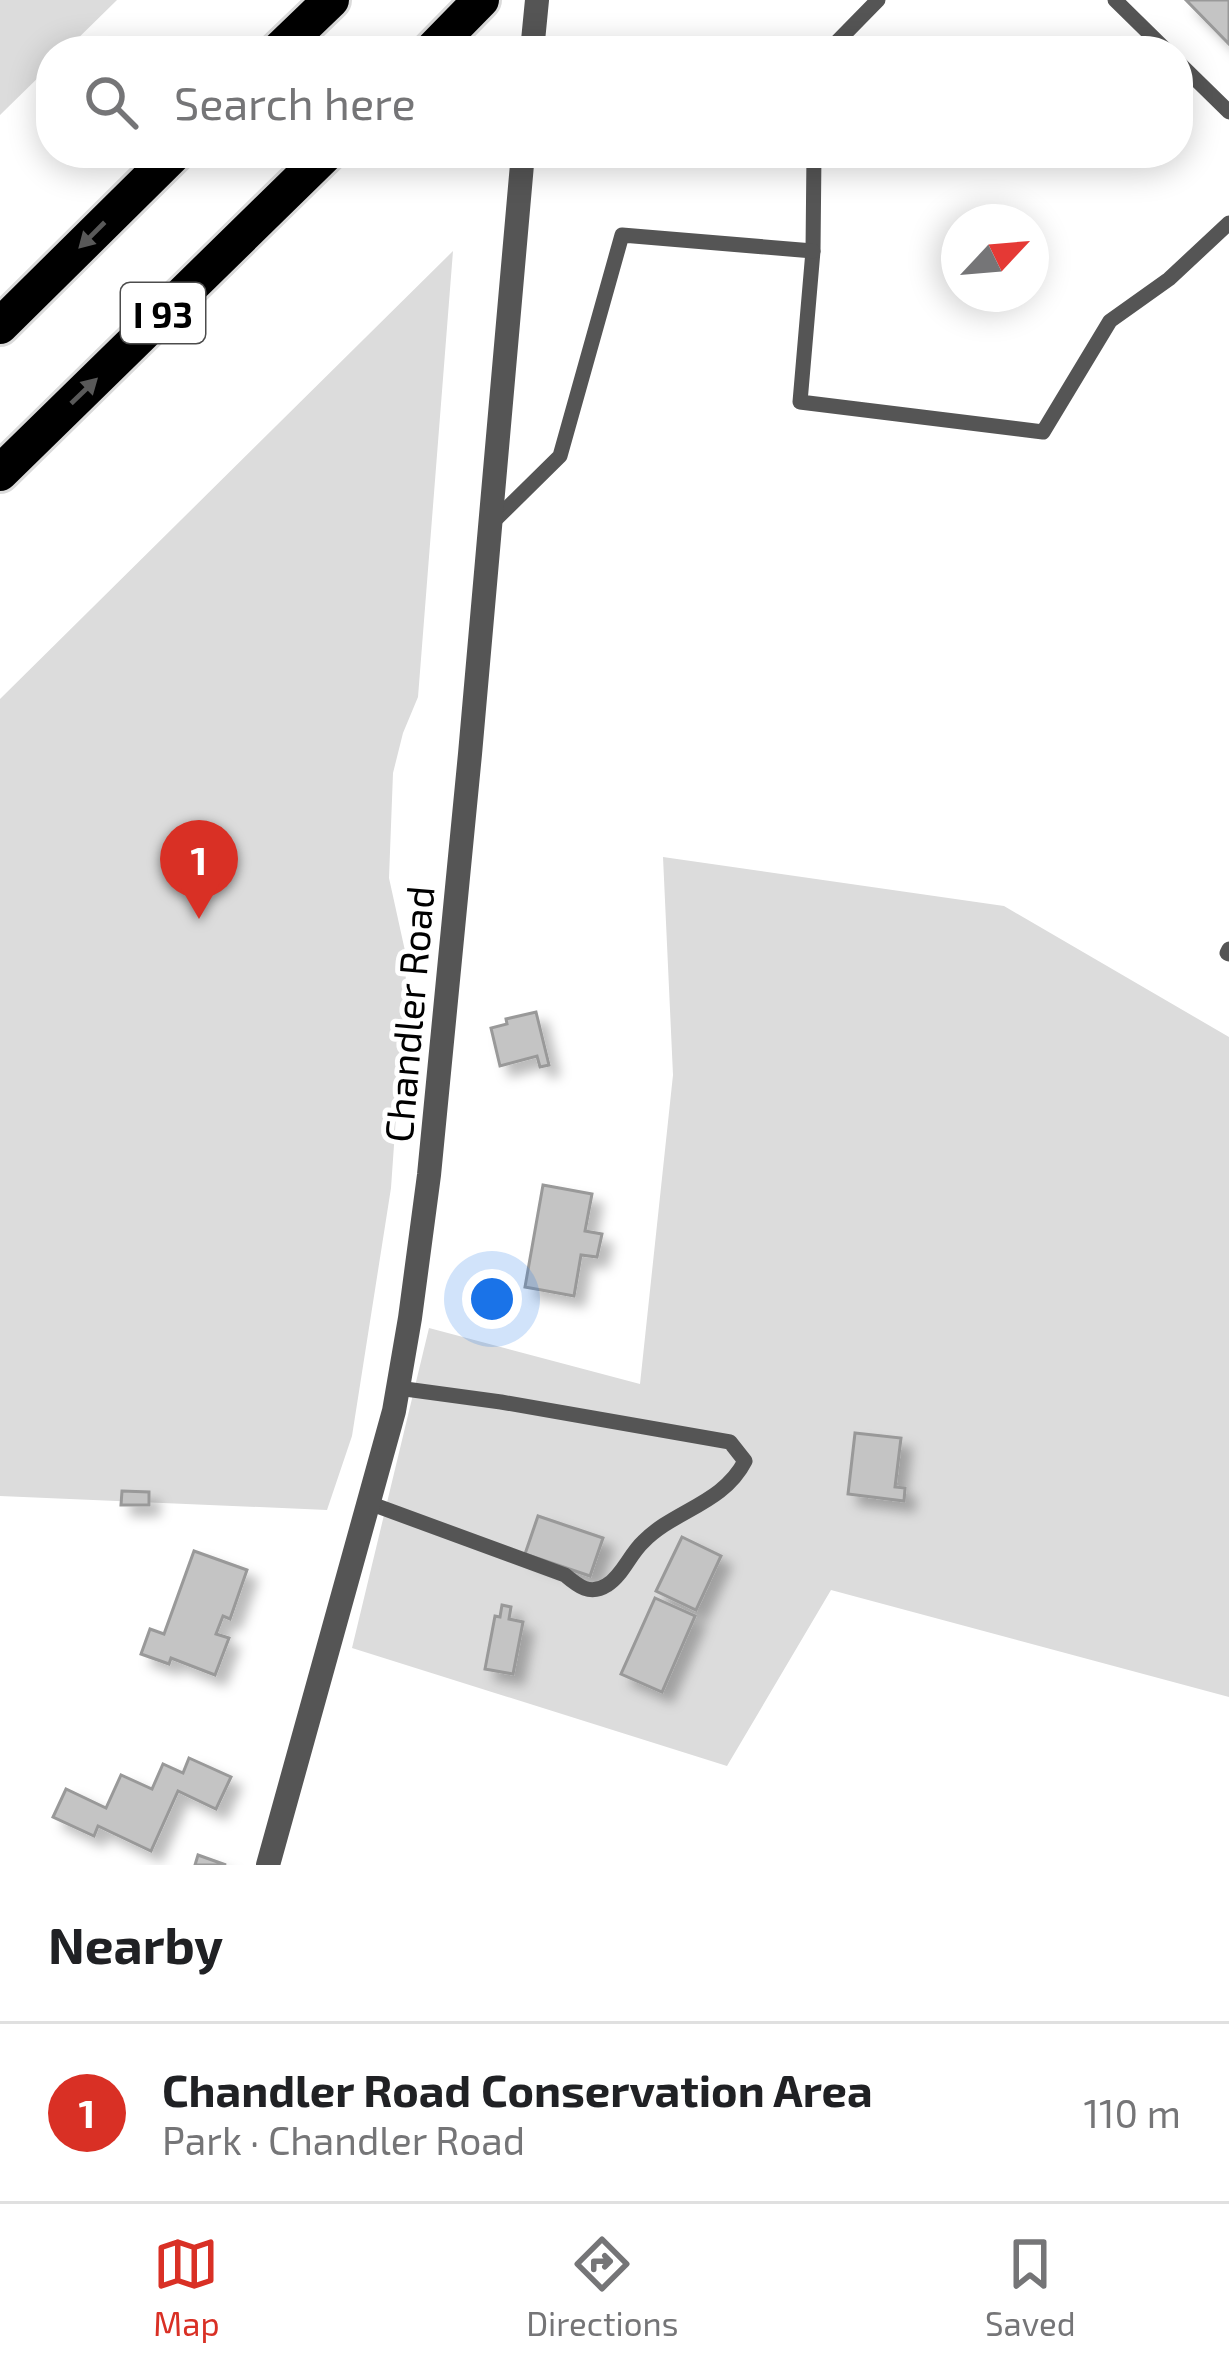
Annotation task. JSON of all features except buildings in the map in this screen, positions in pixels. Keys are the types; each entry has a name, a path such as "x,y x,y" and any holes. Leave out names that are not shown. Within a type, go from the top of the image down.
{"highway":[{"path":"294,36 331,0"},
{"path":"446,36 482,0"},
{"name":"I 93","path":"0,326 160,168"},
{"name":"I 93","path":"0,473 312,168"}],"street":[{"path":"533,36 536,0"},
{"name":"Chandler Road","path":"268,1865 369,1502 410,1318 429,1175 522,168"}],"lane":[{"path":"843,36 878,0"},
{"path":"1115,0 1152,36"},
{"path":"1193,77 1229,112"},
{"path":"814,168 813,251 800,402 1043,432 1110,321 1169,279 1229,224"},
{"path":"491,524 560,456 622,235 813,251"},
{"path":"369,1502 565,1575 581,1589 592,1590 609,1585 644,1540 735,1480 745,1461 730,1442 398,1388"}],"shaded area":[{"path":"0,0 117,0 80,36 36,36 36,80 0,115"},
{"path":"453,251 418,697 393,773 389,878 407,960 391,1188 352,1436 327,1510 0,1496 0,699"},
{"path":"663,857 1004,906 1229,1037 1229,1697 831,1590 727,1766 352,1648 429,1328 640,1384 673,1075"}],"place":[{"name":"Chandler Road Conservation Area","path":"199,919"}]}
